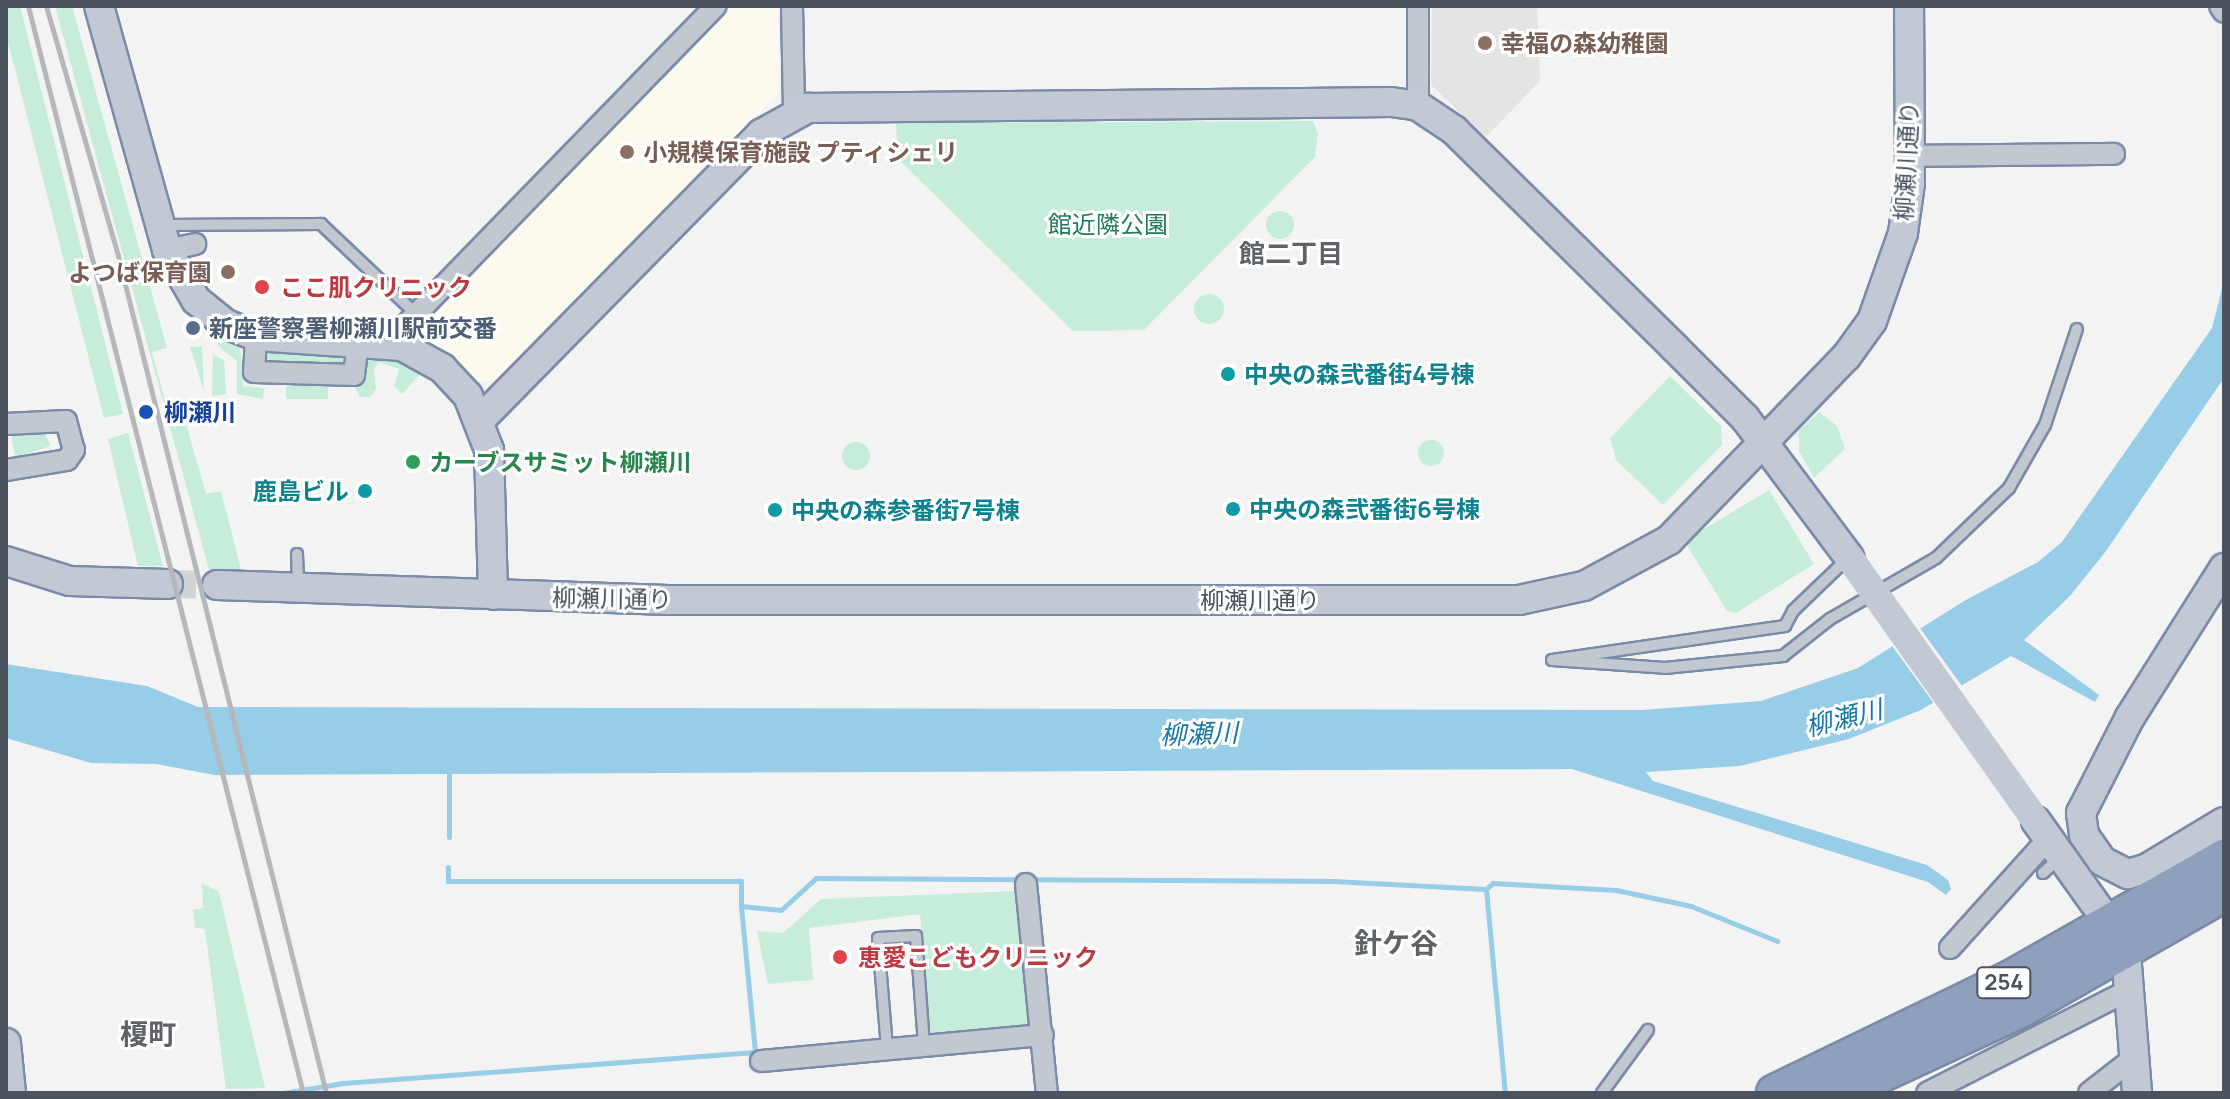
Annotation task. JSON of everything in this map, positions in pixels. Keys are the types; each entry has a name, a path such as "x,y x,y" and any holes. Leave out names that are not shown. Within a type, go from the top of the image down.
{"highway":[{"name":"254","path":"1839,1093 2022,1008 2224,858"},
{"name":"254","path":"1775,1093 2224,893"}],"street":[{"path":"99,6 164,238 196,300 226,324 256,336 388,343 442,368 481,419 491,464 493,595"},
{"path":"388,343 716,6"},
{"path":"792,6 794,115"},
{"path":"1418,6 1418,106"},
{"name":"柳瀬川通り","path":"217,585 493,595 1519,600 1584,586 1669,540 1846,357 1872,321 1903,233 1909,156 1909,6"},
{"path":"2220,6 2224,12"},
{"path":"481,419 761,134 794,115 816,108 1418,106 1474,150 1764,441 1849,557 2048,847 2117,940 2127,991 2137,1093"},
{"path":"1909,156 2114,154"},
{"path":"164,238 195,244"},
{"path":"6,424 66,421 74,450 67,460 6,470"},
{"path":"6,561 70,581 168,584"},
{"path":"2224,568 2130,717 2081,813 2084,835 2102,861 2128,874 2146,869 2224,822"},
{"path":"1950,948 2048,847"},
{"path":"1026,884 1047,1093"},
{"path":"1927,1093 2127,991"},
{"path":"761,1061 924,1044 1002,1047 1043,1035"},
{"path":"6,1043 11,1093"},
{"path":"2089,1093 2134,1058"}],"lane":[{"path":"164,238 321,224 415,313"},
{"path":"1849,557 1808,595 1785,626 1552,660 1665,668 1783,656 1830,619 1936,558 2009,488 2045,425 2077,329"},
{"path":"297,554 298,589"},
{"path":"887,1048 878,938 916,936 924,1044"},
{"path":"1602,1093 1648,1030"}],"shaded area":[{"path":"725,6 778,6 779,93 495,381 474,381 444,352 412,335 409,327"},
{"name":"幸福の森幼稚園","path":"1432,6 1537,6 1540,81 1486,137 1431,85"}],"green space":[{"path":"6,6 20,6 123,414 104,418 6,34"},
{"path":"55,6 72,6 167,348 152,352 171,422 185,420 206,494 221,491 241,570 209,570"},
{"name":"館近隣公園","path":"1313,121 1318,133 1315,157 1144,330 1073,331 898,159 896,123"},
{"path":"1280,211 1290,215 1294,225 1290,235 1280,239 1270,235 1266,225 1270,215"},
{"path":"1209,294 1220,298 1224,309 1220,320 1209,324 1198,320 1194,309 1198,298"},
{"path":"218,332 240,345 243,386 264,388 263,399 237,394 237,361 218,346"},
{"path":"202,346 204,392 190,347"},
{"path":"258,348 348,350 348,365 258,363"},
{"path":"213,355 224,360 226,394 212,396"},
{"path":"367,355 384,356 423,371 402,394 394,386 399,369 379,362 374,369 376,389 370,397 360,397 355,387 367,375"},
{"path":"1670,376 1721,426 1722,445 1663,505 1616,460 1610,438"},
{"path":"286,386 328,386 328,399 286,399"},
{"path":"1819,412 1837,426 1845,449 1814,478 1799,451 1799,430"},
{"path":"128,433 163,566 138,566 108,439"},
{"path":"11,434 45,434 51,446 15,457"},
{"path":"1431,440 1440,444 1444,453 1440,462 1431,466 1422,462 1418,453 1422,444"},
{"path":"856,442 866,446 870,456 866,466 856,470 846,466 842,456 846,446"},
{"path":"1769,490 1814,564 1736,613 1727,611 1688,547 1689,538"},
{"path":"202,883 219,892 265,1088 226,1089 205,929 195,928 193,910 203,908"},
{"path":"1017,891 1032,1030 931,1037 920,914 809,928 813,980 768,984 757,931 783,933 821,899"}],"water":[{"path":"2224,281 2224,378 2106,551 2070,596 2024,640 2099,695 2095,702 2011,656 1921,710 1849,739 1740,766 1646,772 1653,781 1927,865 1948,880 1951,889 1946,895 1928,882 1572,769 215,775 156,764 91,763 6,738 6,664 147,686 198,707 1642,710 1761,701 1858,668 1964,601 2038,562 2062,542 2212,328"}],"pier":[{"path":"1917,624 1965,690 1939,710 1890,643"}],"waterway":[{"path":"449,770 449,837"},
{"path":"448,867 448,881 741,881 741,906"},
{"path":"283,1093 343,1083 755,1052 741,906 781,910 816,878 1333,881 1486,889 1505,1093"},
{"path":"1486,889 1493,883 1616,890 1691,906 1777,941"}],"tunnel":[{"path":"168,584 217,585"}],"railway":[{"path":"28,6 303,1093"},
{"path":"46,6 118,256 326,1093"}],"place":[{"name":"幸福の森幼稚園","path":"1485,43"},
{"name":"小規模保育施設 プティシェリ","path":"627,152"},
{"name":"よつば保育園","path":"228,272"},
{"name":"ここ肌クリニック","path":"262,287"},
{"name":"新座警察署柳瀬川駅前交番","path":"193,328"},
{"name":"中央の森弐番街4号棟","path":"1228,374"},
{"name":"柳瀬川","path":"146,412"},
{"name":"カーブスサミット柳瀬川","path":"413,462"},
{"name":"鹿島ビル","path":"365,491"},
{"name":"中央の森弐番街6号棟","path":"1233,509"},
{"name":"中央の森参番街7号棟","path":"775,510"},
{"name":"恵愛こどもクリニック","path":"840,957"}],"district":[{"name":"館二丁目","path":"1291,254"},
{"name":"針ケ谷","path":"1396,942"},
{"name":"榎町","path":"148,1033"}]}
